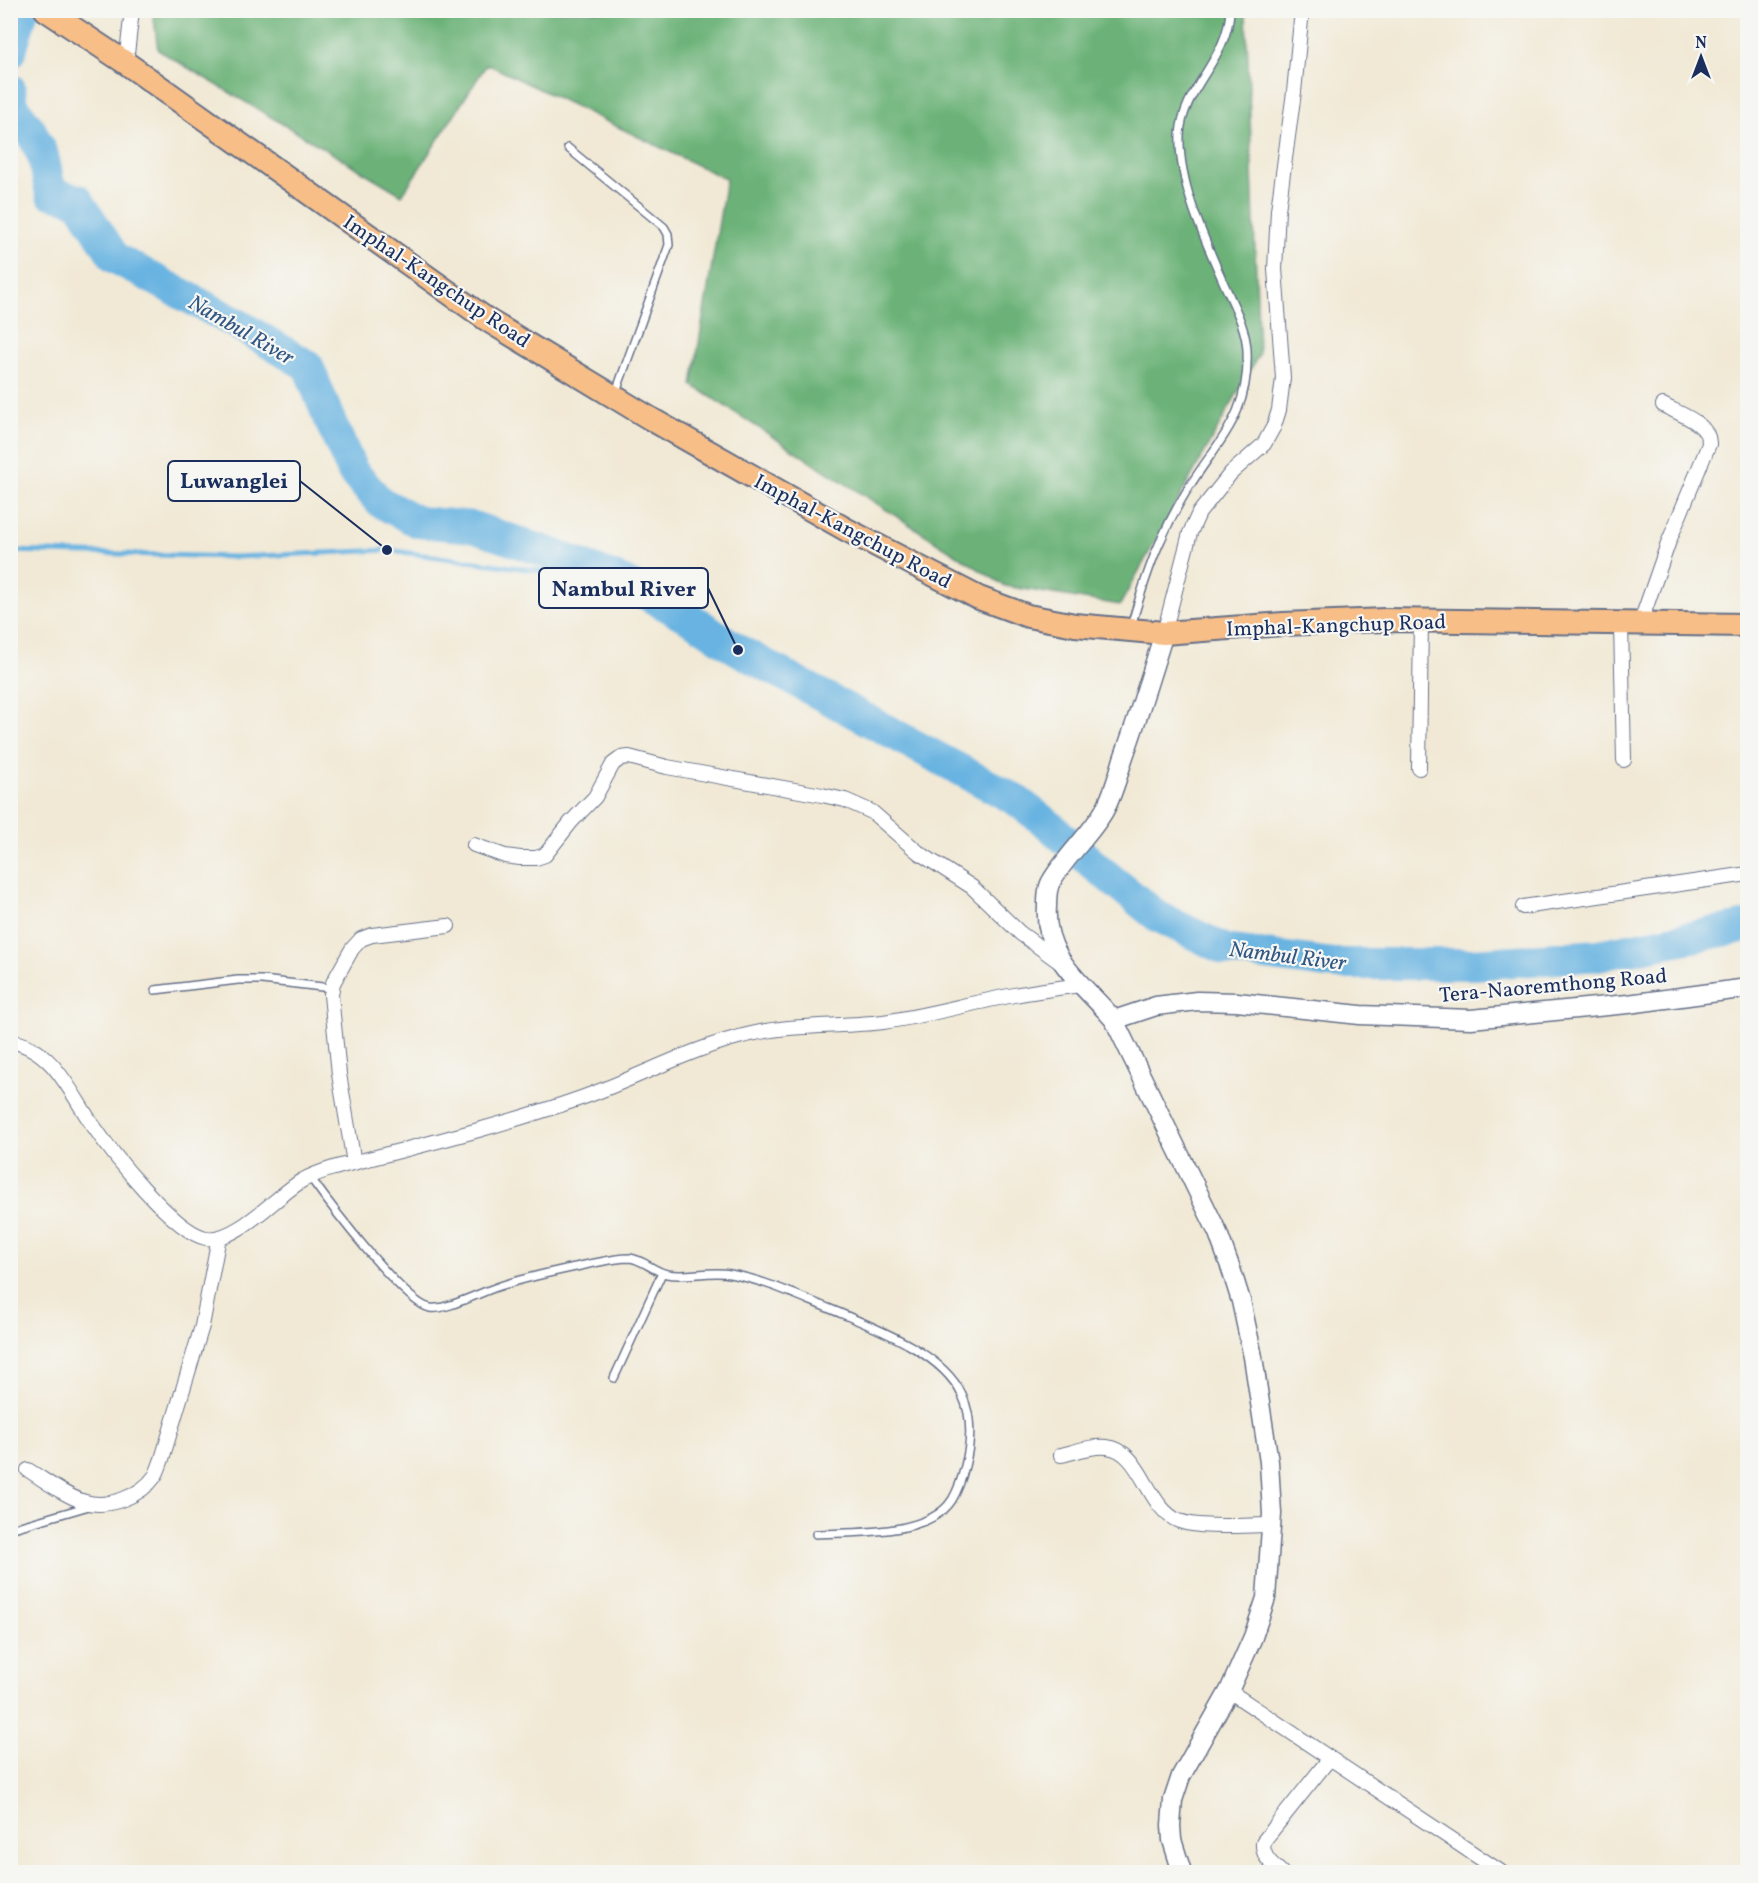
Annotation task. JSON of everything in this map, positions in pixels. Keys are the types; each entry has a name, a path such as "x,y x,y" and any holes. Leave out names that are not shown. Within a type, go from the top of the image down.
{"main road":[{"name":"Imphal-Kangchup Road","path":"46,10 126,63 489,321 615,397 847,530 979,598 1028,616 1075,625 1164,633 1283,624 1385,620 1748,625"}],"street":[{"path":"126,63 132,10"},
{"path":"1182,1872 1172,1840 1173,1800 1181,1776 1229,1691 1253,1636 1266,1598 1272,1525 1269,1462 1253,1357 1241,1300 1218,1233 1114,1020 1096,998 1080,985 1062,963 1054,948 1046,910 1050,882 1104,810 1135,725 1164,633 1190,533 1199,513 1231,473 1264,444 1274,426 1279,410 1283,378 1275,270 1278,210 1294,92 1302,10"},
{"path":"1624,760 1631,623 1669,541 1709,444 1706,431 1701,426 1663,405"},
{"path":"1419,768 1421,621"},
{"path":"474,844 505,856 536,858 545,855 571,822 595,797 613,764 621,758 629,757 822,795 845,800 872,812 918,852 972,887 1020,933 1062,963"},
{"path":"1524,907 1748,874"},
{"path":"354,1163 339,1074 331,988 352,949 366,937 448,926"},
{"path":"10,1041 28,1045 49,1060 94,1127 165,1211 182,1226 207,1238 219,1237 241,1226 284,1193 310,1177 581,1098 703,1048 753,1033 884,1022 1013,995 1080,985"},
{"name":"Tera-Naoremthong Road","path":"1114,1020 1156,1006 1197,1001 1237,1002 1360,1016 1471,1019 1628,1004 1748,988"},
{"path":"28,1470 69,1495 94,1504 115,1502 132,1495 144,1487 155,1475 162,1459 199,1336 219,1237"},
{"path":"1061,1455 1098,1447 1116,1449 1132,1463 1162,1509 1179,1521 1197,1524 1272,1525"},
{"path":"1229,1691 1501,1872"},
{"path":"1281,1872 1267,1860 1263,1842 1330,1758"}],"lane":[{"path":"1129,631 1160,541 1186,491 1233,423 1246,386 1247,348 1240,319 1208,246 1191,196 1181,150 1180,134 1183,116 1192,94 1226,37 1230,10"},
{"path":"568,148 664,227 670,239 615,397"},
{"path":"155,990 238,980 262,980 331,988"},
{"path":"310,1177 375,1259 416,1301 431,1309 445,1307 507,1283 622,1258 637,1259 662,1273 679,1275 727,1273 773,1286 889,1334 926,1356 948,1375 962,1394 969,1415 968,1455 961,1480 951,1501 939,1513 922,1523 903,1528 816,1534"},
{"path":"614,1378 662,1273"},
{"path":"10,1529 94,1504"}],"green space":[{"path":"153,11 1246,11 1259,354 1120,605 1005,586 692,385 726,179 487,64 402,195 158,50"}],"waterway":[{"name":"Nambul River","path":"10,53 23,10"},
{"name":"Nambul River","path":"10,89 12,106 30,129 43,156 51,193 78,200 115,258 234,322 308,366 353,472 380,502 418,522 473,527 624,582 698,623 738,650 1016,800 1157,916 1226,950 1334,964 1474,964 1599,955 1748,926"},
{"path":"10,551 235,557 387,550 624,582"}],"place":[{"name":"Luwanglei","path":"387,550"},
{"name":"Nambul River","path":"738,650"}]}
